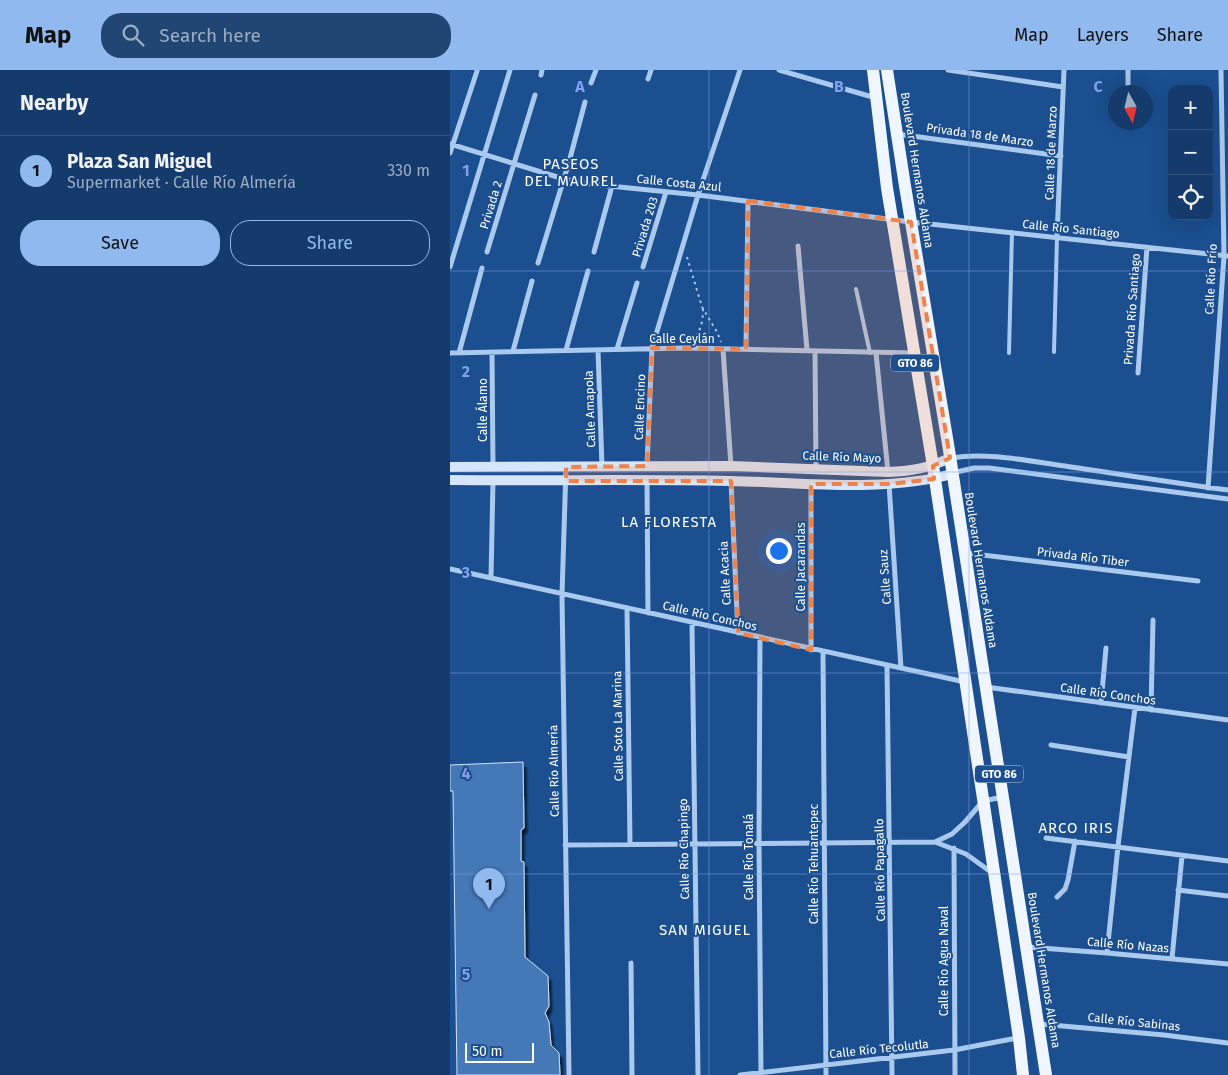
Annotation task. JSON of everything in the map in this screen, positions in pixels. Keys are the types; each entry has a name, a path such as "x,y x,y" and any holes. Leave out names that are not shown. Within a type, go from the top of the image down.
{"main road":[{"name":"GTO 86","path":"873,70 892,219 965,682 1023,1075"},
{"name":"Boulevard Hermanos Aldama","path":"887,70 950,458 1046,1075"}],"street":[{"path":"450,267 510,70"},
{"path":"591,83 596,70"},
{"path":"648,79 651,70"},
{"name":"Calle Encino","path":"648,466 652,348 698,195 740,70"},
{"path":"779,70 876,98"},
{"path":"948,70 1063,87"},
{"name":"Calle 18 de Marzo","path":"1057,237 1064,70"},
{"path":"1128,70 1128,85"},
{"name":"Calle Río Frío","path":"1208,488 1226,256 1221,70"},
{"path":"450,153 451,145 477,71"},
{"name":"Privada 2","path":"487,252 535,96"},
{"path":"538,263 585,102"},
{"name":"Privada 18 de Marzo","path":"897,134 1061,156"},
{"name":"Calle Costa Azul","path":"451,145 564,178 612,186 911,222"},
{"path":"594,252 612,186"},
{"name":"Privada 203","path":"643,267 666,192"},
{"path":"746,349 748,201"},
{"name":"Calle Río Santiago","path":"911,222 1226,256"},
{"path":"798,246 807,350"},
{"name":"Privada Río Santiago","path":"1138,373 1146,246"},
{"path":"459,353 482,268"},
{"path":"566,350 588,271"},
{"path":"513,351 532,281"},
{"path":"616,349 636,283"},
{"name":"Calle Ceylán","path":"450,353 686,348 914,353"},
{"path":"723,349 731,466"},
{"name":"Calle Amapola","path":"598,350 602,467"},
{"path":"815,351 816,468"},
{"name":"Calle Álamo","path":"492,352 493,468"},
{"path":"873,353 888,472"},
{"name":"Calle Río Mayo","path":"450,480 647,480 889,484 933,473 950,458 981,456 1024,460 1228,490"},
{"path":"1022,472 1024,460"},
{"name":"Calle Río Mayo","path":"450,467 731,466 888,472 914,471 952,474 974,468 988,468 1228,499"},
{"name":"Calle Río Almería","path":"566,467 562,595 569,1075"},
{"path":"490,578 493,480"},
{"path":"647,480 648,613"},
{"name":"Calle Acacia","path":"731,481 738,633"},
{"name":"Calle Jacarandas","path":"811,484 811,650"},
{"name":"Calle Sauz","path":"889,484 901,668"},
{"name":"Privada Río Tiber","path":"965,553 1198,581"},
{"name":"Calle Río Conchos","path":"450,569 811,650 965,682"},
{"name":"Calle Soto La Marina","path":"627,608 630,844"},
{"path":"1151,710 1153,620"},
{"name":"Calle Río Chapingo","path":"692,623 698,1075"},
{"name":"Calle Río Tonalá","path":"760,638 761,1074"},
{"path":"1101,703 1106,648"},
{"name":"Calle Río Tehuantepec","path":"823,652 826,1075"},
{"name":"Calle Río Papagallo","path":"887,666 892,1075"},
{"name":"Calle Río Conchos","path":"986,687 1228,720"},
{"path":"1107,952 1135,708"},
{"path":"1051,745 1129,757"},
{"path":"934,842 952,834 983,801 1003,797"},
{"path":"1046,838 1228,861"},
{"path":"1057,897 1065,889 1068,880 1075,841"},
{"path":"565,845 934,842 954,848 993,873"},
{"name":"Calle Río Agua Naval","path":"954,848 955,1075"},
{"path":"1172,958 1182,856"},
{"path":"1178,890 1228,896"},
{"name":"Calle Río Nazas","path":"1026,947 1107,952 1228,964"},
{"path":"631,963 632,1075"},
{"name":"Calle Río Sabinas","path":"1037,1024 1164,1035 1228,1043"},
{"name":"Calle Río Tecolutla","path":"740,1075 954,1050 1019,1038"}],"lane":[{"path":"1008,353 1012,232"},
{"path":"1054,352 1057,237"},
{"path":"856,289 873,353"}],"path":[{"path":"683,243 702,307 703,319 699,333 686,348"},
{"path":"702,307 718,332 723,349"}],"highlighted area":[{"path":"748,201 911,222 950,458 933,466 934,479 889,484 811,484 811,650 738,633 731,481 566,481 566,467 647,466 652,348 746,349"}],"building":[{"path":"523,762 524,828 521,830 521,861 524,862 525,957 548,976 549,1006 545,1013 549,1022 551,1045 559,1053 560,1075 457,1075 453,791 450,791 450,765"}],"place":[{"name":"Plaza San Miguel","path":"489,909"}],"district":[{"name":"PASEOS DEL MAUREL","path":"571,172"},
{"name":"LA FLORESTA","path":"669,522"},
{"name":"ARCO IRIS","path":"1076,828"},
{"name":"SAN MIGUEL","path":"705,930"}]}
